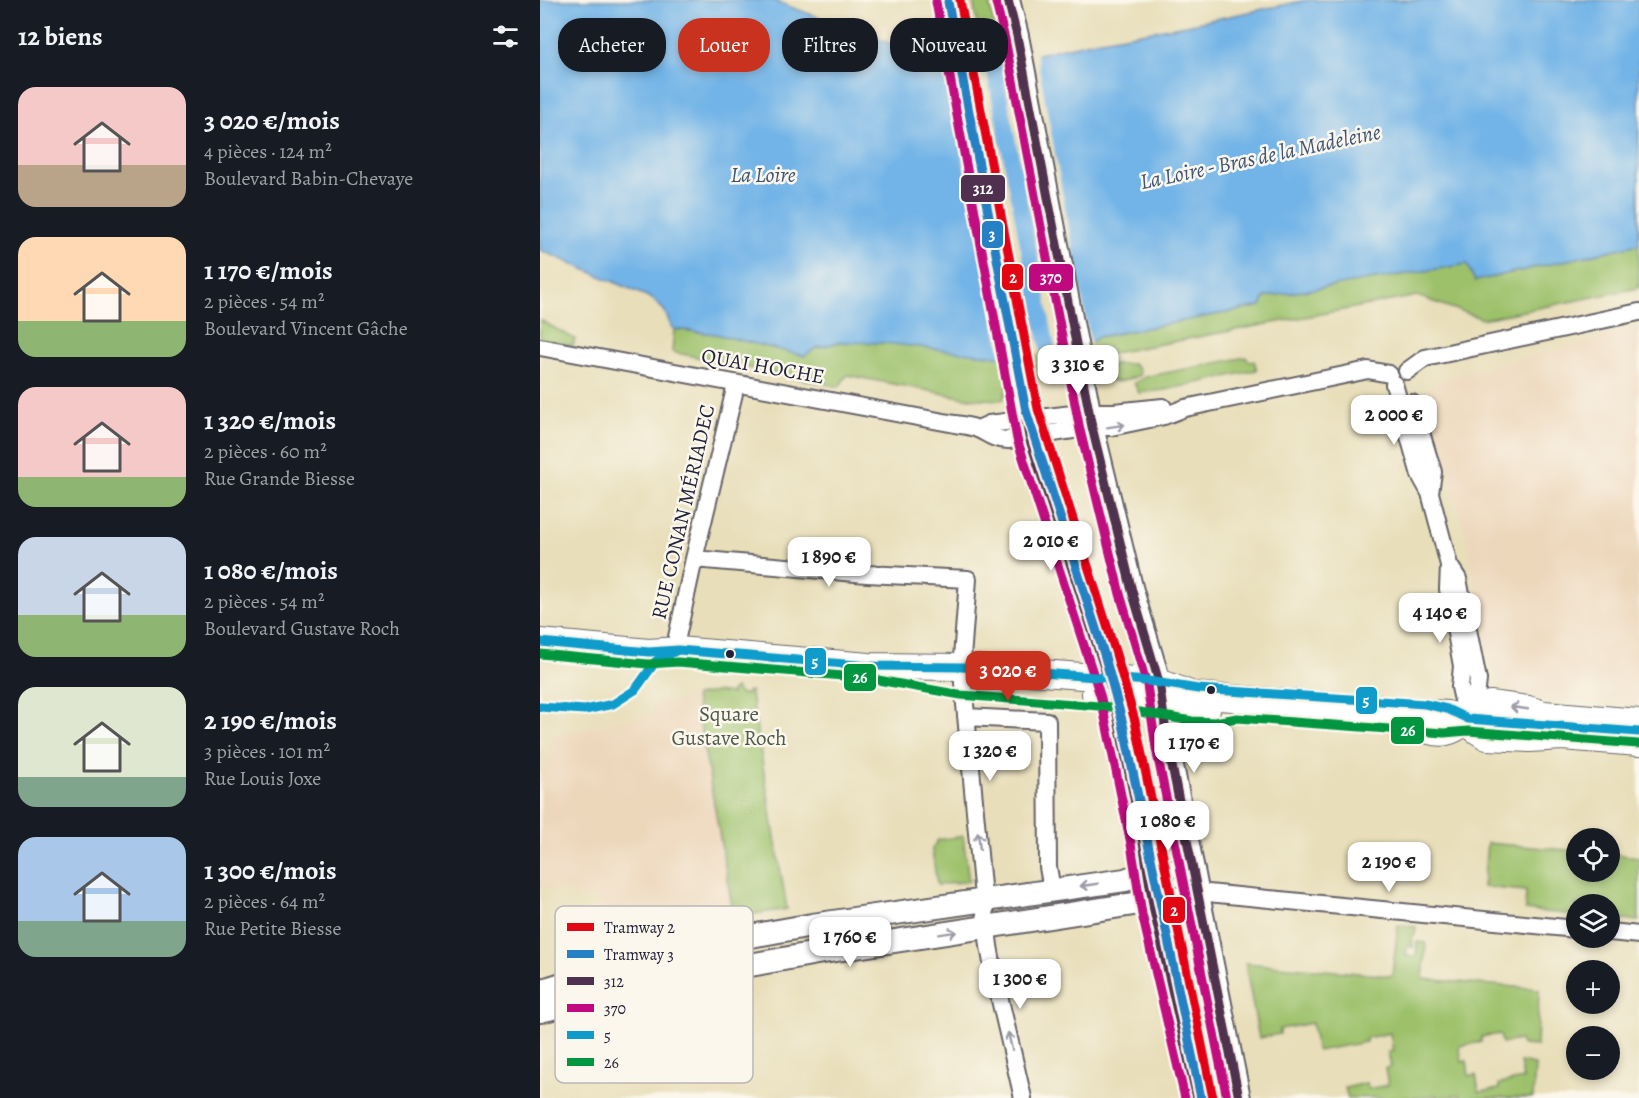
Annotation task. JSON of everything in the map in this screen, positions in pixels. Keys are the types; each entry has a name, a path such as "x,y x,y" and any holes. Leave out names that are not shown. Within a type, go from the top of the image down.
{"main road":[{"path":"948,0 1027,429 1110,687 1153,901 1197,1098"},
{"path":"1008,0 1017,36 1090,420 1132,591 1161,693 1168,746 1239,1098"},
{"path":"540,642 649,652 678,650 1161,693 1447,714 1468,719 1476,730 1487,737 1530,739 1562,737 1639,743"},
{"path":"1468,719 1490,704 1528,709 1544,714 1639,722"},
{"path":"753,935 836,921 1125,880 1148,872"},
{"path":"753,965 1153,901"},
{"path":"836,921 842,949"},
{"path":"540,991 555,986"},
{"path":"540,1011 555,1007"}],"street":[{"path":"1399,378 1425,358 1639,312"},
{"name":"QUAI HOCHE","path":"540,347 978,429 989,424 1027,429"},
{"path":"1027,429 1090,420 1112,428 1164,416 1185,408 1368,370 1399,378"},
{"path":"1399,378 1433,472 1430,493 1449,566 1458,579 1478,680 1468,719"},
{"name":"RUE CONAN MÉRIADEC","path":"678,650 677,637 694,559 736,385"},
{"path":"694,559 968,579 962,675 983,900 994,974 1023,1098"},
{"path":"966,717 1047,720 1048,867 1052,890"},
{"path":"1148,872 1193,866"},
{"path":"1153,901 1198,892 1566,928"},
{"path":"1620,933 1639,934"}],"shaded area":[{"path":"1639,328 1639,705 1516,697 1493,673 1467,540 1427,398 1431,387 1450,377"},
{"path":"695,696 732,906 602,906 599,901 589,896 540,887 540,785 551,736 653,714 651,705"}],"green space":[{"path":"973,0 989,0 992,18 976,18"},
{"path":"1639,244 1639,288 1483,319 1417,296 1097,356 1094,366 1007,387 1004,399 1000,400 966,398 847,375 839,387 672,352 674,329 716,334 804,356 816,348 840,342 1090,343 1098,337 1261,306 1264,297 1467,264 1475,281"},
{"path":"540,320 575,339 573,346 540,339"},
{"path":"1246,357 1247,360 1254,361 1257,370 1165,390 1139,393 1134,383 1145,377"},
{"path":"1114,364 1133,364 1139,370 1140,375 1116,382 1107,379 1103,375 1107,368"},
{"name":"Square Gustave Roch","path":"735,688 740,694 747,694 750,691 751,694 787,909 753,914 753,906 732,906 695,696 716,692 731,694"},
{"path":"963,836 969,881 937,885 932,849 938,840"},
{"path":"1487,843 1566,850 1566,882 1620,882 1620,855 1639,857 1639,921 1620,919 1620,894 1566,894 1566,914 1525,910 1526,891 1483,887"},
{"path":"1398,925 1416,927 1415,935 1412,936 1413,947 1407,946 1406,956 1416,957 1417,942 1426,943 1423,979 1539,989 1537,1046 1522,1045 1520,1040 1502,1043 1500,1034 1481,1037 1481,1042 1459,1046 1462,1062 1467,1061 1469,1076 1476,1075 1479,1092 1499,1089 1499,1084 1523,1079 1520,1062 1535,1065 1533,1098 1461,1098 1460,1095 1436,1098 1436,1095 1420,1098 1348,1098 1345,1088 1366,1083 1368,1089 1388,1085 1385,1068 1391,1067 1388,1052 1393,1051 1390,1033 1366,1038 1366,1042 1317,1051 1312,1023 1280,1029 1280,1034 1259,1038 1245,963 1392,976"},
{"path":"1189,933 1194,933 1229,1098 1223,1098"},
{"path":"1175,936 1210,1098 1204,1098 1170,937"}],"water":[{"name":"La Loire","path":"540,0 772,0 821,18 782,18 782,72 878,72 878,39 890,44 890,72 1008,72 1008,59 1307,0 1639,0 1639,244 1475,281 1467,264 1265,297 1261,306 1098,337 1090,343 1004,357 885,343 840,342 816,348 804,356 716,334 674,329 664,310 651,298 540,250"}],"pier":[{"path":"1036,52 1091,346 1056,352 1003,72 1008,72 1008,56"},
{"path":"946,72 987,72 1041,354 1002,360"}],"tram line":[{"name":"2","path":"960,0 1038,409 1135,721 1213,1098"},
{"name":"3","path":"948,2 1026,411 1105,657 1123,724 1201,1098"}],"transit line":[{"name":"312","path":"948,0 1029,437 1113,695 1143,842 1154,911 1197,1098"},
{"name":"312","path":"1008,0 1017,36 1092,427 1132,591 1159,682 1168,746 1239,1098"},
{"name":"370","path":"936,2 1017,439 1101,698 1131,844 1142,914 1185,1098"},
{"name":"370","path":"996,3 1005,39 1080,430 1120,594 1147,685 1156,748 1227,1098"},
{"name":"5","path":"540,642 649,652 678,650 869,666 962,667 1148,681 1198,689 1425,704 1447,709 1468,719 1639,732"},
{"name":"5","path":"540,707 585,710 613,704 635,690 656,661 678,650"},
{"name":"26","path":"540,654 648,664 678,662 867,678 961,695 1111,707 1192,721 1215,722 1237,718 1444,733 1468,731 1638,744"}],"water label":[{"name":"La Loire - Bras de la Madeleine","path":"1260,156"}]}
